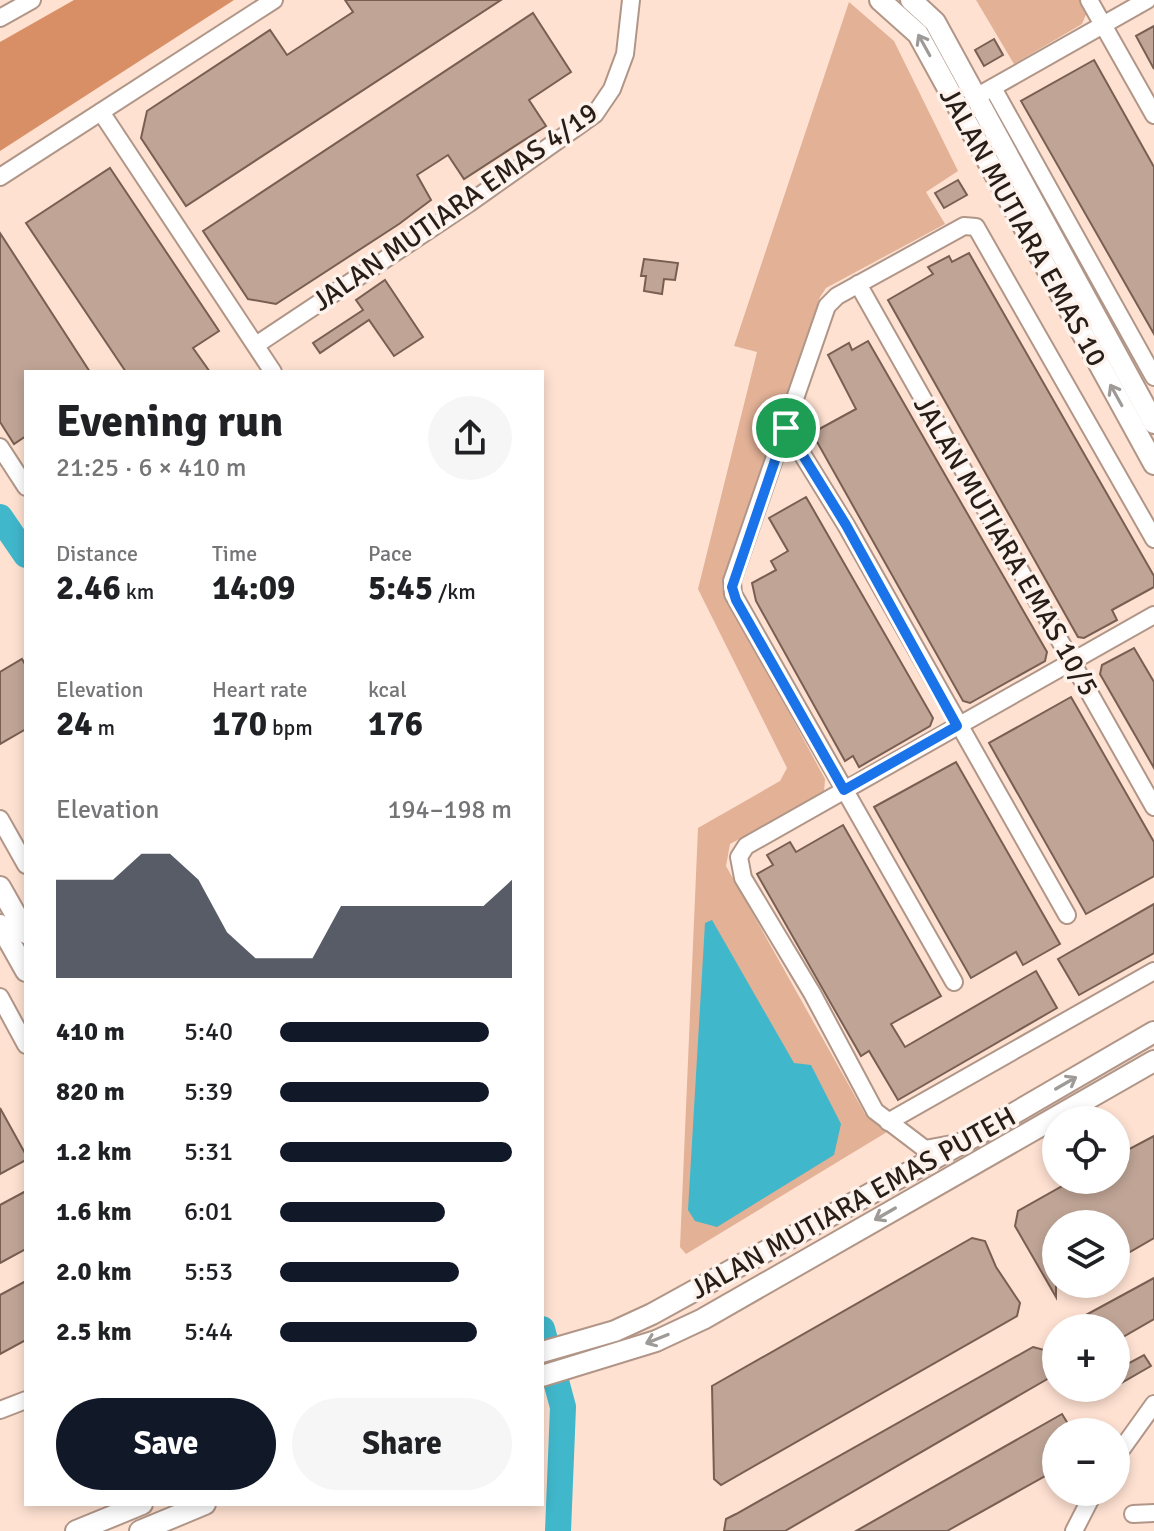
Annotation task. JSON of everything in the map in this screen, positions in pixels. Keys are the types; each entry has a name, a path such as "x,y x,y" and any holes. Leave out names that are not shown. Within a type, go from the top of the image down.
{"street":[{"path":"0,18 32,0"},
{"path":"0,177 274,0"},
{"name":"JALAN MUTIARA EMAS 4/19","path":"256,345 468,204 595,114 612,89 625,54 631,0"},
{"name":"JALAN MUTIARA EMAS 10","path":"880,0 918,34 975,97"},
{"name":"JALAN MUTIARA EMAS 10","path":"911,0 935,22 1154,423"},
{"path":"1089,0 1154,115"},
{"path":"975,97 1147,0"},
{"path":"101,112 272,370"},
{"path":"987,119 1154,377"},
{"name":"JALAN MUTIARA EMAS 10","path":"987,119 1154,464"},
{"path":"954,982 736,600 732,581 827,306 833,298 964,226 976,227 1154,539"},
{"name":"JALAN MUTIARA EMAS 10/5","path":"858,284 1154,807"},
{"path":"786,428 846,525 957,726 1067,915"},
{"path":"0,447 24,484"},
{"path":"975,1136 925,1149 875,1111 812,993 743,878 739,861 746,846 1154,615"},
{"path":"0,819 24,861"},
{"path":"0,887 24,929"},
{"path":"0,925 24,967"},
{"path":"888,1122 1154,971"},
{"path":"0,997 24,1041"},
{"name":"JALAN MUTIARA EMAS PUTEH","path":"544,1351 615,1331 652,1314 975,1136 1154,1032"},
{"name":"JALAN MUTIARA EMAS PUTEH","path":"544,1376 656,1341 703,1319 1154,1061"},
{"path":"0,1410 24,1401"},
{"path":"1130,1437 1154,1404"},
{"path":"76,1531 138,1506"},
{"path":"115,1531 141,1506"},
{"path":"140,1531 162,1526 201,1506"},
{"path":"1074,1531 1087,1506"},
{"path":"1133,1514 1154,1513"}],"shaded area":[{"path":"74,0 234,0 0,151 0,42"},
{"path":"976,0 1080,0 1087,12 1082,24 1014,64"},
{"path":"849,2 894,41 958,171 926,192 945,224 826,288 820,297 722,581 723,590 825,779 824,793 730,844 726,866 865,1114 887,1132 686,1254 680,1247 698,828 780,781 787,768 698,589 757,352 734,346"}],"water":[{"path":"712,920 794,1063 811,1065 841,1124 834,1155 717,1227 695,1221 688,1210 705,923"}],"building":[{"path":"345,0 501,0 186,206 141,138 147,111 270,30 287,55 353,12"},
{"path":"533,13 571,72 529,100 546,126 464,179 448,155 417,175 431,200 399,224 276,304 248,299 203,231"},
{"path":"1154,26 1154,69 1136,36"},
{"path":"994,39 1003,55 984,66 975,50"},
{"path":"1094,60 1154,167 1154,334 1021,101"},
{"path":"110,168 219,331 193,348 209,370 125,370 26,223"},
{"path":"958,180 967,195 944,208 935,193"},
{"path":"0,233 89,370 24,370 24,437 14,444 0,422"},
{"path":"969,253 1154,576 1154,587 1112,610 1117,620 1084,638 1078,637 888,300 933,274 928,267 949,256 952,262"},
{"path":"644,259 678,263 675,280 664,279 662,294 644,291 646,276 641,276"},
{"path":"385,280 423,337 394,356 369,320 320,353 313,343 363,310 356,300"},
{"path":"868,341 1047,652 1045,661 970,703 963,701 812,433 856,409 828,355 849,343 852,350"},
{"path":"806,497 933,718 930,726 859,767 853,756 845,761 756,601 752,583 776,570 771,561 788,551 769,518"},
{"path":"1134,648 1154,682 1154,768 1100,674 1102,665"},
{"path":"22,659 24,662 24,730 0,744 0,672"},
{"path":"1071,697 1154,842 1154,876 1086,914 989,743"},
{"path":"956,762 1060,944 1023,965 1016,952 971,978 874,807"},
{"path":"843,825 941,996 891,1024 905,1047 1036,971 1057,1008 898,1100 869,1051 861,1056 757,874 773,865 767,855 790,842 796,852"},
{"path":"1154,904 1154,953 1079,995 1058,959"},
{"path":"0,1108 24,1151 24,1161 0,1174"},
{"path":"1154,1136 1154,1238 1130,1252 1130,1210 1042,1210 1042,1273 1015,1226 1018,1211 1048,1194 1130,1194 1130,1149"},
{"path":"24,1192 24,1250 0,1263 0,1205"},
{"path":"972,1238 985,1241 996,1267 1020,1303 1017,1316 721,1485 714,1479 712,1386"},
{"path":"1154,1278 1154,1319 1130,1333 1130,1314 1088,1314 1117,1298 1130,1298 1130,1291"},
{"path":"24,1282 24,1341 0,1354 0,1295"},
{"path":"1033,1347 1042,1349 1042,1382 785,1531 724,1531 726,1519"},
{"path":"1144,1355 1151,1366 1130,1378 1130,1362"},
{"path":"1042,1425 1042,1478 947,1531 856,1531"}],"waterway":[{"path":"0,517 24,552"},
{"path":"544,1336 563,1407 558,1531"}],"route":[{"path":"786,428 846,525 957,726 844,790 733,594 732,581 786,428"}]}
